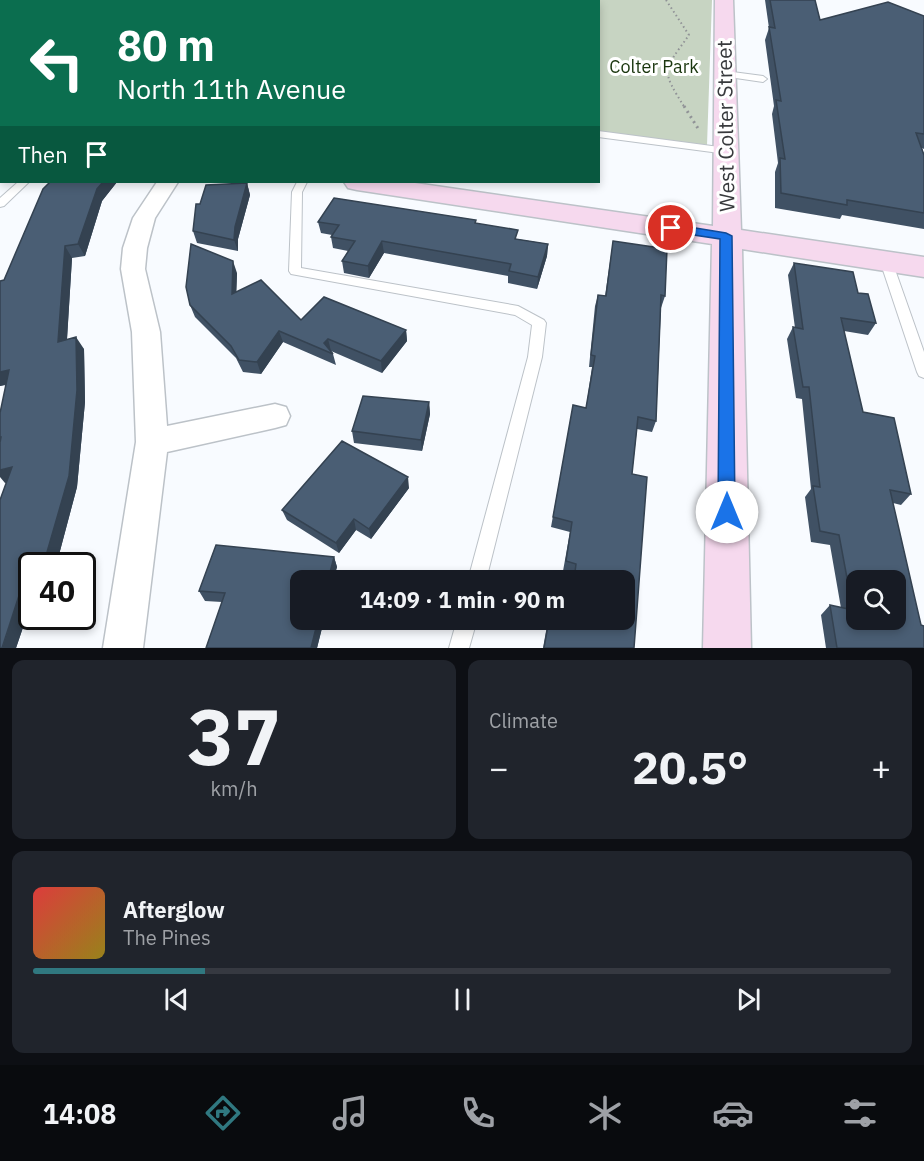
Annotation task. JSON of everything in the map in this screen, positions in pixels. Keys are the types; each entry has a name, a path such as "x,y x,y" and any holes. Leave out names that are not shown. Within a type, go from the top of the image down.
{"street":[{"name":"West Colter Street","path":"724,0 726,74 715,150 726,236 727,648"},
{"path":"123,648 152,442 146,332 133,269 135,248 144,218 166,183"},
{"path":"364,183 924,267"},
{"path":"152,442 275,416"}],"lane":[{"path":"726,74 763,79"},
{"path":"600,134 715,150"},
{"path":"0,204 23,183"},
{"path":"302,183 297,192 295,271 518,310 539,323 535,357 480,570"},
{"path":"886,261 924,372"},
{"path":"459,648 464,630"}],"path":[{"path":"666,0 689,35 673,53 666,70 667,79 715,150"}],"green space":[{"name":"Colter Park","path":"600,0 712,0 707,145 600,131"}],"building":[{"path":"770,0 815,0 820,20 888,2 924,16 924,134 916,133 924,155 924,213 847,200 847,205 781,193 780,158 785,159 776,100 781,101 769,27 775,28"},
{"path":"49,183 102,183 97,189 78,244 65,246 58,342 76,337 77,390 69,476 47,552 18,552 18,599 2,648 0,648 0,500 12,467 0,470 0,413 9,370 0,372 0,281 4,280 43,189"},
{"path":"247,183 235,227 234,240 193,231 196,204 200,204 206,185"},
{"path":"334,198 476,220 475,223 518,230 515,239 548,244 538,277 509,271 511,264 382,241 368,266 342,261 355,241 331,237 339,225 318,222"},
{"path":"613,241 667,249 665,296 661,295 656,421 638,417 632,474 647,477 634,648 544,648 547,630 635,630 635,570 575,570 576,564 566,561 572,522 553,517 573,405 586,408 595,356 591,355 598,295 606,296"},
{"path":"191,244 233,261 232,294 261,280 301,320 324,297 406,330 381,361 328,339 324,343 333,354 279,331 257,362 239,360 231,346 190,305 186,287"},
{"path":"794,263 853,272 858,293 868,294 876,323 841,318 863,412 894,418 911,494 890,490 921,625 924,626 924,648 837,648 830,605 846,608 846,630 906,630 906,570 846,570 846,572 839,535 820,531 813,486 820,487 809,387 803,387 793,327 803,329"},
{"path":"363,396 429,402 421,440 352,431"},
{"path":"342,441 408,477 369,529 354,519 336,543 282,510"},
{"path":"216,545 334,557 331,570 290,570 290,630 316,630 311,648 206,648 225,593 199,591"}],"route":[{"path":"671,228 726,236 727,512"}]}
